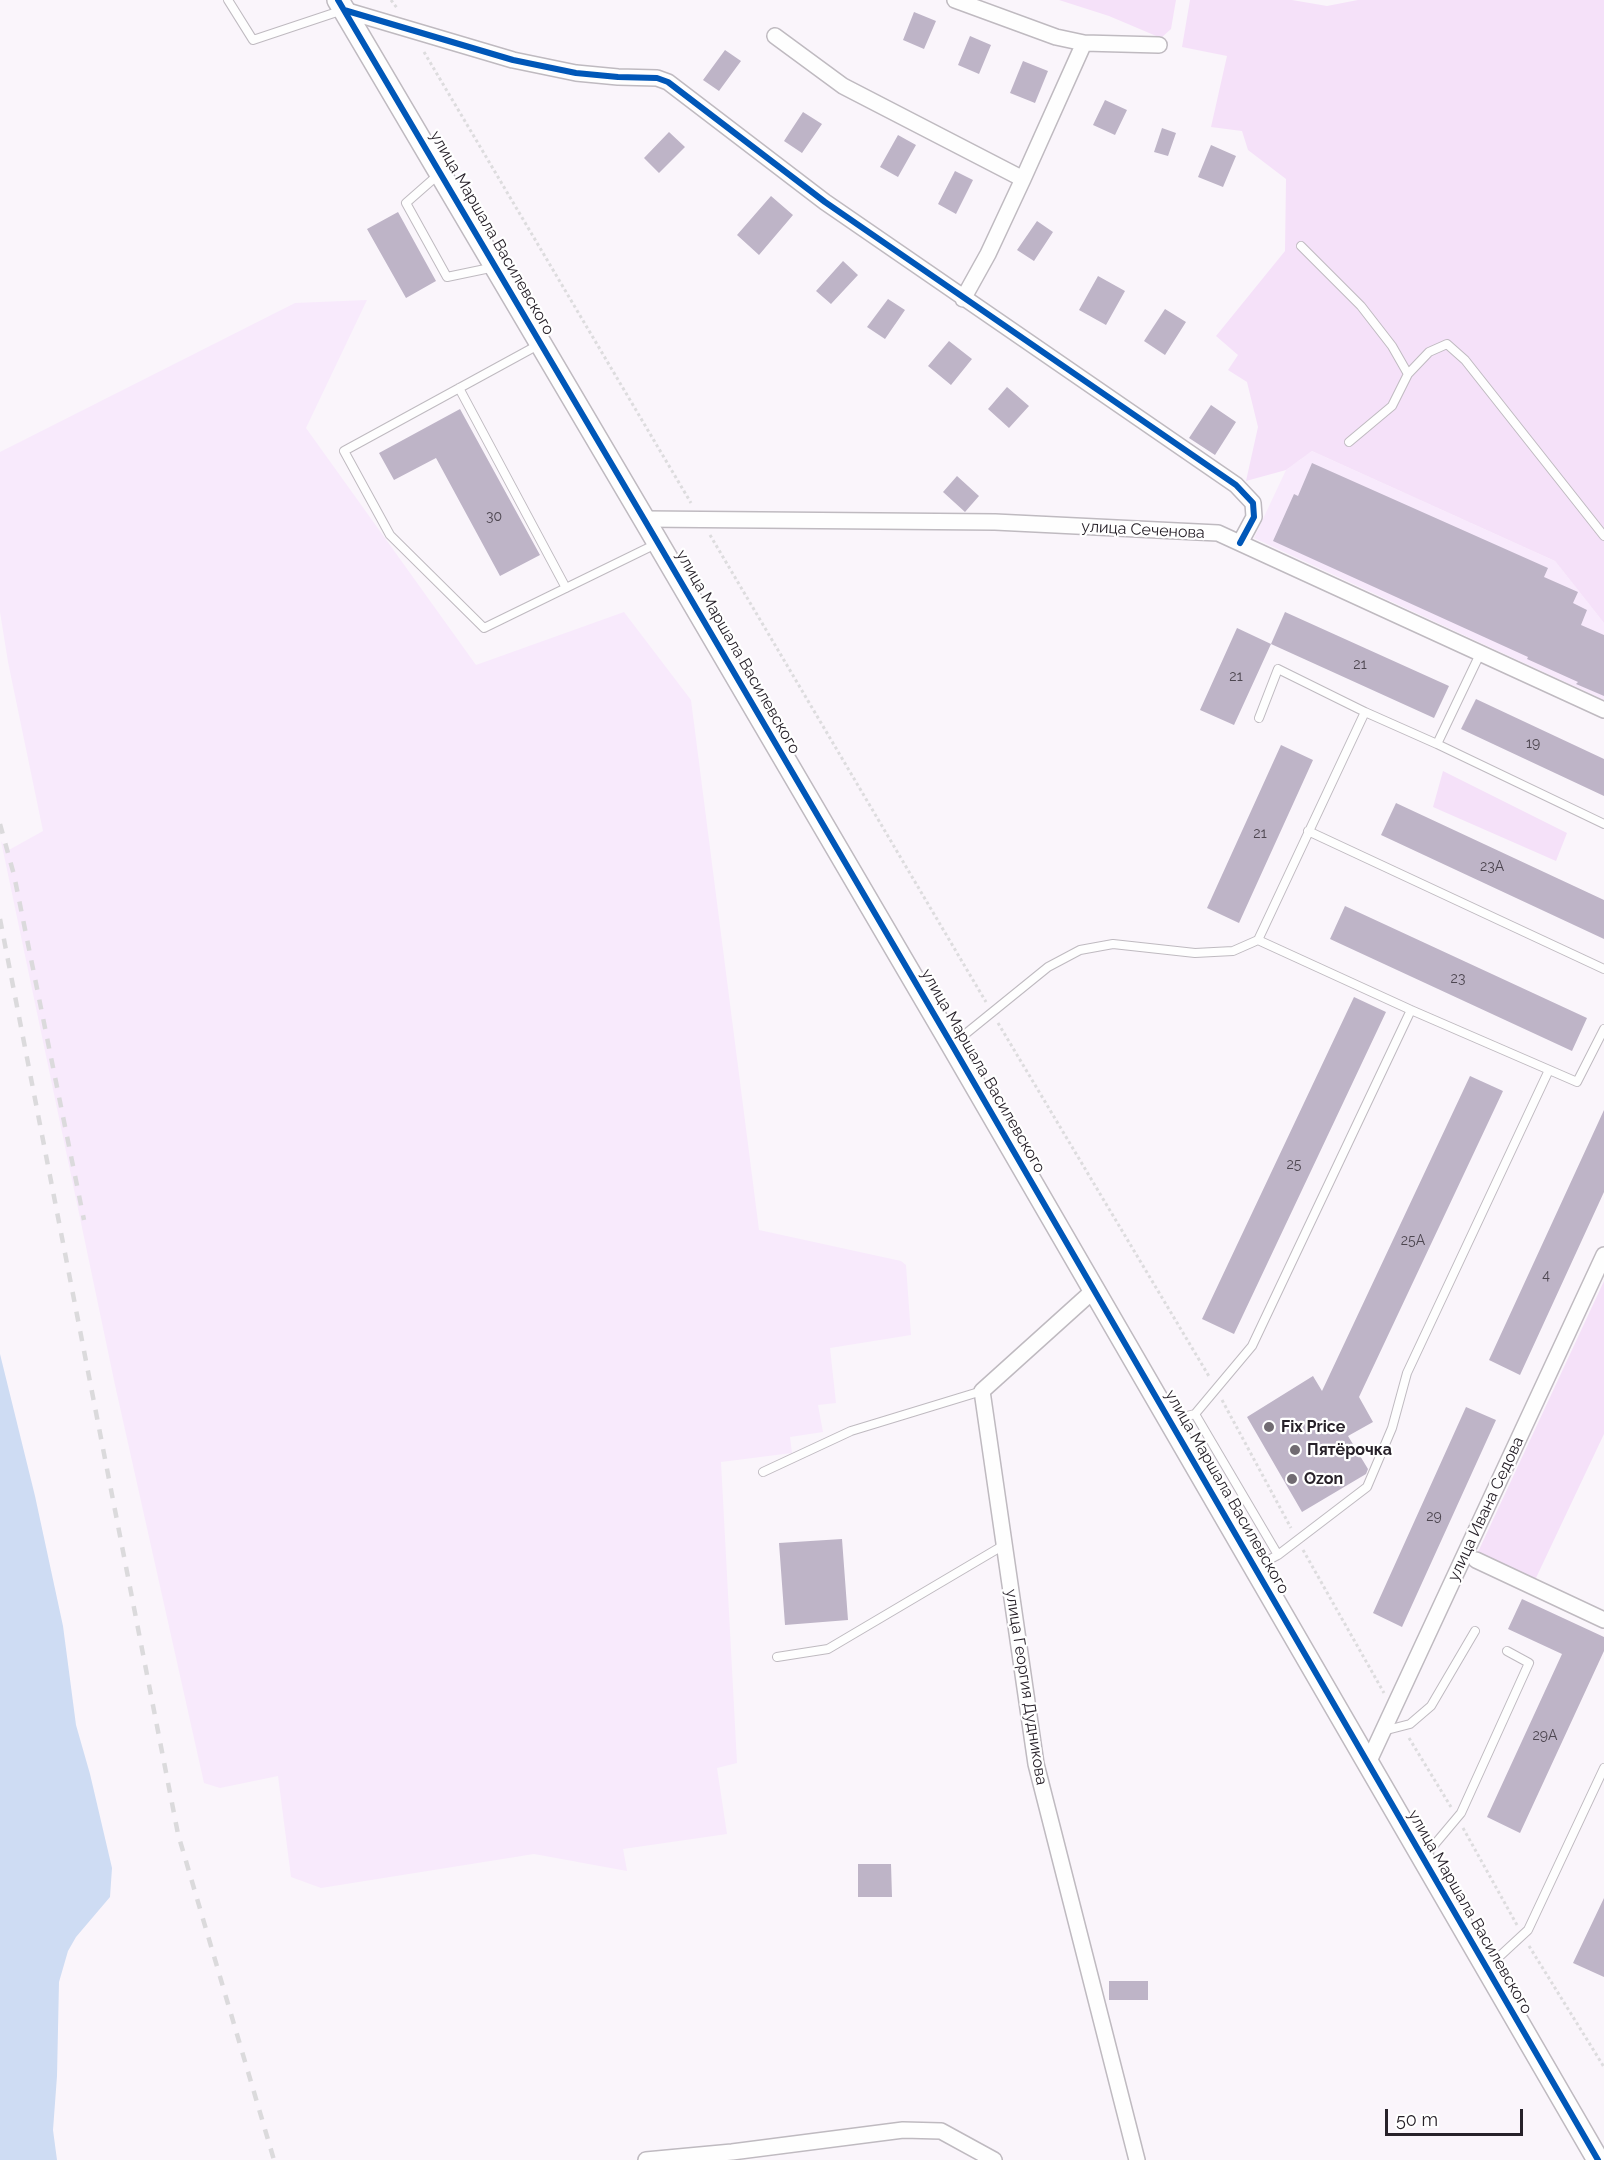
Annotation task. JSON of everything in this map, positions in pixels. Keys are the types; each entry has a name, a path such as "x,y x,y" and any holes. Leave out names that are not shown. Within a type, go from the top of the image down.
{"street":[{"path":"955,0 1056,38 1084,43 1159,45"},
{"path":"341,5 412,31 513,60 566,71 618,78 657,78 668,82 825,202 1236,485 1253,503 1254,517 1240,543"},
{"name":"улица Маршала Василевского","path":"341,5 644,519 1596,2152"},
{"path":"775,36 843,86 1023,179"},
{"path":"963,299 988,254 1084,43"},
{"name":"улица Сеченова","path":"644,519 995,522 1218,533 1604,710"},
{"name":"улица Ивана Седова","path":"1368,1763 1604,1255"},
{"path":"982,1391 1094,1290"},
{"name":"улица Георгия Дудникова","path":"982,1391 1036,1764 1137,2160"},
{"path":"1476,1560 1604,1620"},
{"path":"646,2160 732,2152 903,2130 941,2131 994,2160"}],"lane":[{"path":"228,0 253,40 341,5"},
{"path":"441,172 406,203 447,277 496,267"},
{"path":"1301,246 1361,306 1392,346 1408,374"},
{"path":"541,343 344,451 390,535 484,628 658,543"},
{"path":"1349,441 1392,406 1408,374 1430,352 1447,344 1465,360 1604,536"},
{"path":"459,388 566,588"},
{"path":"1437,744 1480,654"},
{"path":"1258,718 1278,669 1604,824"},
{"path":"951,1045 1048,967 1080,950 1113,944 1195,953 1233,951 1258,940 1365,712"},
{"path":"1308,831 1604,969"},
{"path":"1258,940 1577,1082 1604,1029"},
{"path":"1170,1421 1196,1414 1252,1346 1411,1010"},
{"path":"1255,1567 1278,1555 1367,1487 1392,1428 1407,1373 1549,1070"},
{"path":"763,1472 850,1431 982,1391"},
{"path":"1196,1414 1278,1555"},
{"path":"777,1657 828,1649 1004,1545"},
{"path":"1382,1732 1410,1724 1431,1706 1475,1631"},
{"path":"1423,1858 1457,1817 1529,1663 1506,1651"},
{"path":"1487,1968 1528,1930 1604,1768"}],"path":[{"path":"391,0 412,31 1216,1389 1392,1709"},
{"path":"1402,1726 1457,1817 1523,1935 1604,2067"}],"shaded area":[{"path":"1059,0 1176,0 1171,29 1161,38 1109,16"},
{"path":"1190,0 1292,0 1327,6 1358,0 1604,0 1604,623 1555,561 1312,451 1286,470 1246,481 1258,427 1247,382 1228,370 1238,355 1216,336 1285,251 1286,179 1248,150 1242,131 1211,127 1227,56 1182,47"},
{"path":"367,300 306,428 476,665 624,612 691,700 759,1230 901,1261 906,1265 911,1335 830,1348 836,1403 818,1405 823,1432 790,1437 792,1453 721,1462 737,1763 717,1768 727,1834 623,1849 627,1871 534,1854 321,1888 291,1877 278,1776 220,1788 204,1783 115,1385 1,841 7,851 43,831 0,612 0,452 295,303"},
{"path":"1312,451 1555,561 1604,623 1604,700 1254,538 1286,470"},
{"path":"1443,771 1567,833 1556,861 1433,807"},
{"path":"1604,1281 1604,1434 1535,1580 1478,1552"}],"water":[{"path":"0,1354 35,1496 63,1626 76,1725 112,1868 110,1897 76,1937 68,1951 59,1982 57,2076 53,2130 57,2160 0,2160"}],"building":[{"path":"914,12 936,21 924,49 903,40"},
{"path":"970,36 991,45 979,74 958,65"},
{"path":"725,50 741,61 719,91 703,80"},
{"path":"1023,61 1048,71 1035,103 1010,93"},
{"path":"1105,100 1127,110 1115,135 1093,125"},
{"path":"803,112 822,124 802,153 784,141"},
{"path":"1162,128 1176,133 1168,156 1154,152"},
{"path":"669,132 685,147 659,173 644,158"},
{"path":"898,135 916,145 898,177 880,167"},
{"path":"1211,145 1236,156 1223,187 1198,177"},
{"path":"955,171 973,180 956,214 938,204"},
{"path":"771,196 793,215 759,255 737,235"},
{"path":"398,212 436,281 406,298 367,229"},
{"path":"1037,221 1053,232 1034,261 1017,250"},
{"path":"843,261 858,275 831,304 816,291"},
{"path":"1098,276 1125,291 1106,325 1079,310"},
{"path":"888,299 905,310 885,339 867,327"},
{"path":"1165,309 1186,322 1165,355 1144,341"},
{"path":"949,341 972,359 951,385 928,366"},
{"path":"1007,387 1029,406 1009,428 988,409"},
{"path":"1211,405 1236,422 1215,455 1189,438"},
{"path":"460,409 540,555 500,576 436,458 394,480 379,453"},
{"path":"1312,463 1548,568 1544,577 1578,592 1573,603 1587,610 1581,625 1604,635 1604,696 1527,659 1528,657 1273,541 1294,494 1298,496"},
{"path":"957,476 979,496 965,512 943,492"},
{"path":"1285,612 1449,686 1434,718 1271,644"},
{"path":"1237,628 1271,644 1234,725 1200,710"},
{"path":"1476,699 1604,759 1604,796 1461,729"},
{"path":"1281,745 1313,760 1239,923 1207,908"},
{"path":"1396,803 1604,900 1604,939 1381,835"},
{"path":"1345,906 1587,1018 1572,1051 1330,939"},
{"path":"1354,997 1386,1012 1234,1334 1202,1319"},
{"path":"1470,1076 1503,1091 1359,1397 1373,1422 1348,1436 1368,1469 1366,1474 1302,1512 1247,1417 1313,1376 1322,1391"},
{"path":"1604,1110 1604,1192 1520,1375 1489,1360"},
{"path":"1466,1407 1496,1420 1402,1627 1373,1613"},
{"path":"842,1539 848,1620 785,1625 779,1543"},
{"path":"1522,1599 1604,1637 1604,1651 1520,1833 1487,1817 1562,1654 1508,1629"},
{"path":"858,1864 891,1864 892,1897 858,1897"},
{"path":"1604,1898 1604,1977 1573,1963"},
{"path":"1109,1981 1148,1981 1148,2000 1109,2000"}],"railway":[{"path":"0,824 14,875 84,1220"},
{"path":"0,919 178,1834 274,2160"}],"cycle path":[{"path":"338,0 952,1045 1598,2160"},
{"path":"344,10 513,60 576,73 657,78 668,82 825,202 1236,485 1253,503 1254,517 1240,543"}],"place":[{"name":"Fix Price","path":"1269,1427"},
{"name":"Пятёрочка","path":"1295,1450"},
{"name":"Ozon","path":"1292,1479"}]}
